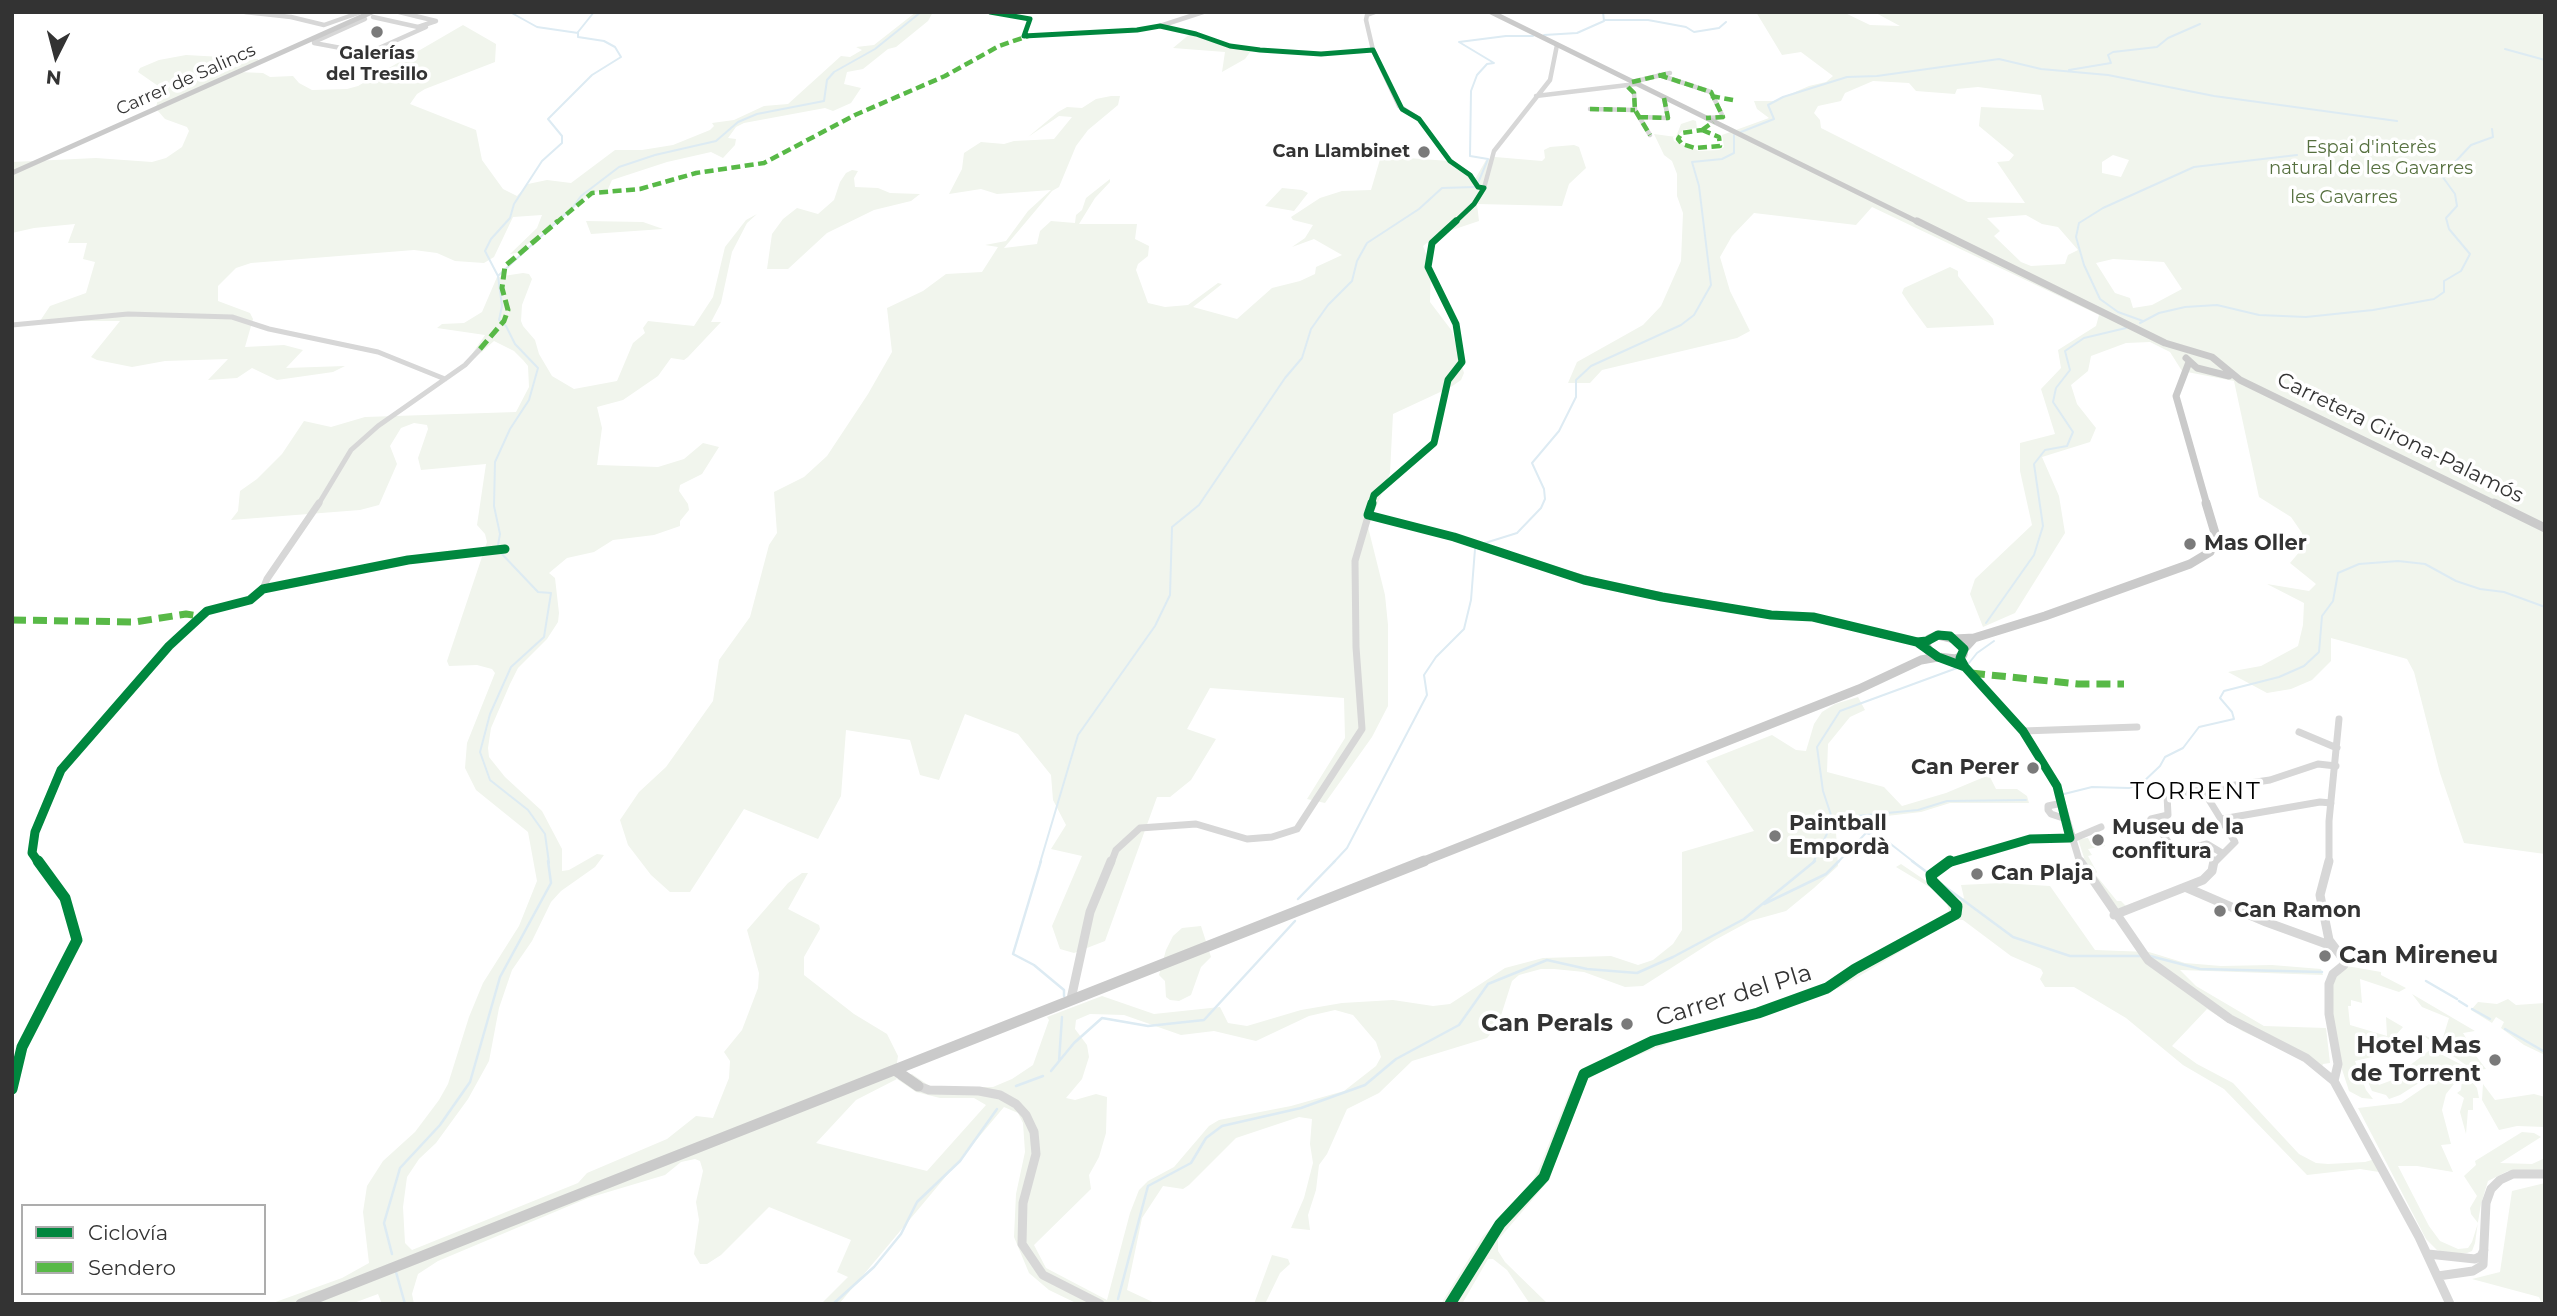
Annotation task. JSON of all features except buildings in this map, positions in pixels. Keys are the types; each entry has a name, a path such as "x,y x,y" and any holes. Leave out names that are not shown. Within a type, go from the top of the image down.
{"main road":[{"name":"Carrer de Salincs","path":"12,173 363,14 384,12"},
{"path":"1491,12 1632,84 2165,343 2196,354"},
{"path":"2165,343 2188,360"},
{"path":"301,1304 1859,689 1924,648 1938,635 1955,639 1974,638 2190,564 2210,552 2216,533 2176,396 2188,360 2196,354"},
{"name":"Carretera Girona-Palamós","path":"2196,354 2212,357 2241,380"},
{"name":"Carretera Girona-Palamós","path":"2188,360 2209,371 2241,380 2545,528"},
{"path":"2183,376 2193,371 2219,369 2221,365"},
{"path":"1924,648 1938,657 1959,656 1974,638"},
{"path":"1955,639 1959,656"},
{"path":"908,1064 909,1074 918,1086"},
{"path":"895,1070 918,1086"}],"street":[{"path":"244,12 291,17 324,25 363,14"},
{"path":"363,14 314,43 368,53 436,20 399,12"},
{"path":"1160,26 1203,12"},
{"path":"1375,12 1366,17 1373,50 1399,106 1419,119 1450,161 1470,175 1478,187 1484,188"},
{"path":"372,15 417,29"},
{"path":"1071,999 1090,912 1116,850 1140,828 1196,824 1247,839 1272,838 1297,829 1362,729 1356,647 1355,561 1374,495 1434,443 1448,380 1462,362 1456,324 1428,267 1432,243 1475,204 1484,188 1494,151 1550,80 1557,45"},
{"path":"1536,96 1632,84 1670,73"},
{"path":"1659,75 1711,92 1723,117 1706,118"},
{"path":"1632,84 1635,110 1650,135"},
{"path":"1639,117 1668,118 1664,98"},
{"path":"1590,109 1635,110"},
{"path":"12,325 128,314 232,317 270,329 378,352 444,379"},
{"path":"12,1089 22,1047 77,940 65,898 32,853 35,832 61,770 169,646 199,616 213,609 250,600 263,589 351,450 378,426 444,379 480,349"},
{"path":"1368,515 1454,537 1553,570 1619,588 1771,615 1813,617 1924,648"},
{"path":"263,589 408,560 505,549"},
{"path":"1959,656 1965,667 2023,731 2053,779 2080,862 2114,915 2148,960 2169,978 2230,1019 2306,1058 2334,1081 2428,1254 2450,1304"},
{"path":"2334,1081 2338,1064 2329,1014 2329,984 2333,974 2344,965 2344,960 2333,946 2320,895 2329,863 2331,803 2339,719"},
{"path":"2023,731 2137,727"},
{"path":"2300,732 2337,748"},
{"path":"2222,853 2207,844 2176,852 2151,819 2168,815 2167,794 2270,780 2318,764 2336,766"},
{"path":"2114,915 2203,880 2212,871 2214,860 2235,842 2203,790"},
{"path":"2222,819 2320,802 2331,803"},
{"path":"2062,803 2053,804 2048,810 2075,830 2087,833"},
{"path":"2070,838 2101,827"},
{"name":"Carrer del Pla","path":"1450,1304 1500,1224 1544,1177 1584,1074 1653,1041 1758,1013 1827,988 1855,969 1956,914 1956,906 1932,881 1931,874 1950,861 1981,851 2006,848 2030,839 2070,838"},
{"path":"2185,887 2266,922 2333,946"},
{"path":"918,1086 939,1091 979,1091 1000,1095 1016,1104 1026,1115 1034,1132 1036,1154 1023,1203 1020,1228 1022,1244 1044,1275 1100,1304"},
{"path":"2438,1276 2473,1271 2483,1265 2486,1203 2491,1189 2500,1180 2513,1174 2545,1174"},
{"path":"2428,1254 2474,1259 2481,1256 2484,1249"}],"green space":[{"path":"916,12 933,12 928,21 896,47 888,49 863,69 847,72 844,84 861,88 851,103 833,111 825,108 744,123 736,127 728,138 736,139 735,145 723,158 711,152 667,162 612,180 608,189 591,193 516,253 510,254 537,228 542,215 513,217 494,257 484,263 455,261 437,253 414,250 251,263 236,268 218,286 218,301 250,313 253,319 245,347 284,345 303,350 286,368 345,366 333,372 277,380 252,368 237,378 208,380 228,359 165,361 132,367 97,360 91,357 120,321 40,321 50,306 86,293 95,262 83,259 87,243 68,243 75,224 12,233 12,162 96,158 152,162 166,158 182,147 189,131 187,127 165,119 156,107 161,88 138,72 140,68 159,60 186,55 258,59 238,72 263,73 270,77 293,76 312,90 347,89 358,86 463,25 496,44 495,62 425,89 417,94 410,104 476,130 482,160 503,189 517,196 528,184 547,180 571,183 615,150 642,150 673,145 710,130 714,126 712,123 734,120 764,106 788,104 841,56 850,57 862,50 856,47 874,45"},
{"name":"les Gavarres","path":"1756,12 1843,12 1870,25 1900,26 1874,12 2545,12 2545,854 2464,843 2440,773 2414,672 2407,659 2331,638 2331,661 2312,680 2291,689 2267,693 2228,672 2261,666 2298,646 2304,603 2267,584 2309,591 2316,584 2290,563 2301,550 2302,533 2291,517 2259,497 2234,381 2182,371 2170,352 2150,342 2126,343 2091,356 2088,371 2071,385 2077,404 2096,428 2090,442 2042,457 2059,496 2065,533 2015,613 1983,627 1970,594 1975,579 2032,525 2020,471 2020,443 2055,434 2041,389 2061,368 2058,350 2096,326 2099,315 1872,207 1856,225 1754,213 1732,236 1720,257 1730,291 1750,331 1737,338 1602,370 1590,383 1568,383 1577,362 1643,325 1661,306 1681,261 1683,213 1677,196 1677,174 1672,161 1664,155 1654,134 1676,137 1673,137 1674,141 1699,151 1719,150 1724,147 1722,135 1769,118 1757,109 1754,101 1774,101 1826,82 1833,76 1801,52 1782,55","holes":["1873,81 1909,83 1916,91 1955,94 1957,89 1978,87 2041,95 2044,110 1981,107 1979,126 2014,155 2009,161 1997,162 2025,203 1968,202 1821,128 1820,120 1814,113 1818,106 1841,101 1845,93","2113,155 2129,160 2121,177 2102,173 2102,162","2026,215 2042,224 2058,227 2078,250 2068,255 2065,264 2031,266 2021,262 1994,236 2000,231 1987,218","2113,259 2164,262 2182,289 2152,305 2133,308 2130,298 2115,293 2096,263"]},
{"path":"1191,33 1251,51 1245,59 1222,72 1225,52 1173,48"},
{"path":"1120,96 1118,105 1088,130 1076,146 1059,187 1052,191 1004,248 1037,244 1040,231 1051,221 1075,223 1076,215 1082,210 1086,198 1110,179 1079,224 1137,224 1135,239 1149,246 1148,256 1138,264 1136,270 1148,303 1165,307 1188,305 1218,283 1222,284 1193,307 1237,319 1272,288 1315,274 1316,267 1342,255 1314,239 1292,247 1305,238 1313,225 1293,220 1291,217 1320,198 1342,191 1371,190 1381,156 1449,161 1474,181 1486,160 1495,157 1542,161 1545,158 1544,150 1550,147 1579,147 1586,168 1569,184 1562,206 1477,204 1479,221 1437,235 1423,246 1431,266 1430,302 1452,331 1464,373 1461,380 1451,387 1393,414 1390,473 1368,527 1385,595 1388,625 1388,706 1372,737 1325,803 1307,799 1345,738 1344,698 1210,688 1187,729 1216,739 1191,780 1170,797 1157,797 1105,941 1074,953 1060,949 1052,926 1082,856 1051,849 1066,825 1053,800 1051,775 1018,734 965,714 939,780 920,775 910,740 846,730 841,796 818,839 744,809 690,892 670,892 651,875 628,845 620,820 639,792 666,767 713,701 719,660 750,617 769,545 777,533 774,492 804,477 827,456 868,394 892,352 887,308 923,291 946,274 982,272 998,247 985,245 1006,241 1028,211 1051,190 997,194 981,189 949,194 962,169 964,153 981,142 1004,144 1054,139 1072,117 1059,116 1028,137 1067,107 1082,108 1096,99"},
{"path":"1696,121 1697,128 1683,130 1677,137 1681,124"},
{"path":"858,171 854,178 855,187 878,188 890,193 920,194 911,201 874,210 827,233 788,269 767,269 772,234 783,219 797,208 818,214 834,200 840,182 846,173"},
{"path":"1282,188 1308,193 1294,211 1265,206"},
{"path":"757,214 747,223 732,252 721,303 711,322 721,322 684,360 671,358 658,376 623,400 597,407 602,428 597,465 658,467 684,459 703,443 719,447 702,474 680,485 679,491 689,510 680,521 680,526 654,535 613,540 594,552 567,558 549,573 555,578 558,622 547,639 518,668 491,728 489,757 505,777 542,811 562,849 562,871 569,870 597,854 604,855 595,867 561,891 551,902 532,941 512,970 499,1008 489,1061 468,1099 407,1177 403,1207 405,1243 412,1250 578,1183 587,1173 667,1139 696,1116 713,1118 729,1078 730,1061 724,1052 742,1030 758,988 759,973 747,930 788,883 802,873 808,873 788,909 819,925 820,929 804,957 804,975 854,1014 887,1034 898,1056 895,1076 897,1079 912,1074 931,1087 993,1087 1012,1079 1033,1065 1049,1020 1047,1017 1102,996 1154,1014 1220,1007 1228,1023 1247,1026 1301,1010 1342,1003 1393,1000 1433,1006 1450,1004 1505,968 1543,958 1611,956 1638,965 1653,960 1673,944 1682,930 1682,852 1754,831 1706,761 1772,735 1796,750 1806,751 1814,724 1822,712 1835,704 1858,697 1865,710 1850,717 1828,744 1827,772 1884,787 1902,806 1946,793 1989,775 1996,789 2017,789 2027,796 2029,803 1950,803 1921,812 1844,821 1836,832 1838,866 1786,911 1750,921 1643,986 1625,987 1584,972 1554,969 1541,969 1519,975 1512,981 1498,1025 1487,1038 1412,1061 1379,1093 1347,1109 1327,1154 1319,1165 1316,1190 1308,1215 1310,1230 1291,1228 1304,1198 1313,1163 1310,1144 1312,1119 1299,1117 1236,1138 1183,1189 1163,1186 1142,1218 1127,1290 1157,1304 1078,1304 1049,1290 1029,1273 1014,1237 1016,1194 1025,1152 1023,1123 1018,1113 1004,1107 839,1304 821,1304 848,1277 837,1272 851,1240 769,1207 721,1255 707,1264 700,1264 694,1254 699,1220 696,1202 703,1171 700,1161 695,1159 681,1162 665,1175 588,1198 438,1261 418,1274 412,1294 414,1304 382,1304 378,1294 351,1304 270,1304 342,1278 369,1263 363,1212 367,1186 383,1161 415,1132 448,1084 483,983 519,926 537,881 528,832 476,790 465,768 467,743 495,673 492,669 477,665 449,666 447,661 487,542 485,534 477,525 486,464 421,470 418,458 428,429 427,425 414,423 401,428 390,446 397,464 379,505 360,510 231,520 238,511 240,491 257,479 282,454 304,421 331,427 365,417 516,412 529,387 528,366 523,360 514,351 494,341 475,358 472,354 485,335 437,328 442,324 464,323 482,312 497,277 523,273 529,274 532,279 522,305 521,321 535,340 539,354 552,376 574,389 617,381 633,343 645,333 643,328 648,321 694,326 713,297 725,247 746,220","holes":["1335,1010 1353,1015 1376,1042 1381,1057 1376,1066 1344,1091 1291,1106 1219,1120 1209,1126 1174,1167 1148,1181 1139,1190 1130,1213 1107,1300 1046,1268 1034,1245 1091,1189 1089,1175 1099,1157 1106,1133 1107,1097 1096,1094 1075,1100 1066,1098 1082,1079 1089,1057 1087,1045 1075,1029 1076,1020 1090,1014 1124,1015 1181,1035 1214,1031 1256,1041 1309,1016","897,1079 916,1092 940,1098 974,1098 986,1105 927,1171 816,1143 856,1100"]},
{"path":"586,221 643,222 663,229 591,234"},
{"path":"1950,267 1958,271 1958,276 1993,319 1994,325 1927,328 1902,293 1904,288"},
{"path":"2088,838 2090,842 2102,842 2105,846 2088,849 2092,855 2088,856 2097,872 2095,874 2117,901 2127,907 2117,909 2086,864 2078,839"},
{"path":"1901,864 1935,887 1953,905 1964,898 1961,885 2001,883 2050,886 2095,950 2149,952 2185,963 2321,969 2323,975 2180,970 2196,986 2264,1026 2326,1028 2330,1063 2323,1064 2320,1071 2298,1057 2242,1031 2207,1009 2172,1046 2197,1064 2233,1083 2299,1154 2316,1163 2328,1164 2375,1159 2379,1172 2360,1169 2307,1175 2224,1089 2183,1065 2126,1018 2074,987 2045,987 2040,979 2043,973 2041,969 2011,956 1963,920 1954,920 1839,988 1784,1008 1673,1038 1672,1042 1605,1068 1586,1081 1561,1139 1550,1179 1498,1240 1498,1251 1505,1262 1548,1304 1530,1304 1507,1270 1493,1259 1488,1259 1462,1304 1441,1304 1483,1236 1526,1193 1538,1171 1571,1088 1583,1072 1650,1040 1798,995 1841,976 1949,911 1947,904 1936,891 1896,867"},
{"path":"1201,926 1211,957 1201,967 1191,995 1179,1001 1170,1000 1166,997 1165,981 1159,975 1166,950 1173,936 1182,928"},
{"path":"2347,966 2381,972 2381,975 2406,988 2399,992 2360,979 2362,1003 2351,1000 2351,1006 2348,1006 2350,1025 2387,1036 2386,1017 2403,1027 2394,1037 2380,1045 2372,1057 2355,1061 2366,1090 2373,1099 2362,1098 2349,1091 2332,1025 2332,980"},
{"path":"2412,994 2475,1031 2463,1033 2466,1038 2463,1039 2486,1069 2477,1070 2473,1064 2466,1065 2415,1030 2441,1044 2449,1018 2422,1007"},
{"path":"2508,999 2516,1005 2545,1003 2545,1055 2524,1045 2501,1028 2504,1022 2496,1017 2492,1023 2471,1010 2478,1002 2497,1004"},
{"path":"2431,1049 2464,1066 2466,1070 2462,1073 2436,1072 2389,1099 2386,1095 2372,1091 2360,1064 2379,1085 2414,1072 2409,1066"},
{"path":"2446,1078 2454,1084 2446,1094 2442,1110 2451,1144 2441,1145 2453,1172 2398,1166 2429,1226 2440,1241 2458,1249 2468,1248 2478,1224 2472,1251 2467,1253 2437,1250 2426,1239 2358,1108 2401,1103 2429,1084"},
{"path":"2462,1079 2470,1079 2477,1088 2479,1098 2473,1098 2473,1110 2468,1110 2466,1134 2460,1112 2464,1098 2457,1093 2461,1090"},
{"path":"2483,1084 2495,1100 2534,1094 2545,1097 2545,1127 2517,1126 2499,1130 2482,1100"},
{"path":"2522,1132 2541,1137 2500,1163 2532,1164 2545,1158 2543,1170 2508,1171 2488,1181 2478,1223 2470,1208 2477,1196 2464,1176 2476,1165 2475,1161"},
{"path":"2545,1183 2545,1304 2542,1304 2539,1297 2472,1279 2500,1272 2512,1191"},
{"path":"1272,1255 1288,1259 1290,1264 1280,1273 1265,1304 1254,1304"}],"waterway":[{"path":"510,12 537,27 578,33"},
{"path":"578,33 594,12"},
{"path":"499,275 573,207 581,196 619,167 655,155 716,141 738,122 757,114 824,101 827,80 834,72 875,49 921,12"},
{"path":"1544,35 1577,33 1604,21 1603,12"},
{"path":"1604,20 1648,20 1686,27 1694,32 1719,28 1726,22"},
{"path":"2069,70 2111,63 2108,55 2113,52 2157,47 2168,38 2200,24"},
{"path":"498,545 500,534 494,506 495,462 510,429 529,400 538,368 515,344 506,326 499,320 502,306 498,276 485,251 491,239 510,218 514,204 542,161 562,143 562,136 548,119 592,75 621,57 615,47 604,41 578,37 578,33"},
{"path":"1478,183 1488,159 1470,156 1471,91 1477,75 1487,64 1494,63 1459,42 1506,36 1533,36"},
{"path":"2505,49 2545,60"},
{"path":"1741,132 1774,119 1768,105 1783,97 1847,77 1877,76 1999,59 2041,69 2108,75 2214,96 2397,121"},
{"path":"2140,323 2159,313 2185,307 2217,305 2259,315 2306,317 2373,310 2434,299 2444,292 2444,281 2461,271 2470,254 2449,229 2446,218 2457,206 2455,194 2442,176 2471,145 2493,137 2492,129"},
{"path":"1485,543 1517,533 1541,508 1545,499 1544,489 1532,463 1559,431 1576,397 1576,380 1591,366 1681,325 1694,315 1711,285 1699,186 1692,162 1722,159 1734,153 1734,135"},
{"path":"2143,321 2118,312 2100,299 2084,265 2076,237 2079,223 2103,208 2194,167 2297,155"},
{"path":"1040,863 1078,735 1155,626 1170,595 1172,527 1199,505 1285,378 1302,358 1311,329 1328,305 1352,281 1357,261 1367,243 1419,209 1442,188 1475,187"},
{"path":"1986,623 2034,555 2043,526 2034,464 2045,450 2067,446 2073,432 2053,402 2056,388 2070,370 2065,351 2084,338 2126,328"},
{"path":"1333,863 1347,848 1427,695 1424,675 1436,657 1464,629 1471,600 1475,549"},
{"path":"500,552 538,592 551,593 544,637 511,667 490,714 480,752 490,780 528,810 545,834 549,863"},
{"path":"2064,794 2092,787 2129,788 2141,784 2160,766 2165,757 2183,748 2199,727 2234,719 2232,712 2220,698 2224,691 2279,677 2304,666 2319,652 2322,616 2333,601 2338,573 2359,564 2398,561 2425,564 2456,581 2480,589 2504,592 2545,607"},
{"path":"1969,663 1977,653 1994,641"},
{"path":"1813,862 1833,821 1823,791 1817,747 1840,711 1957,668"},
{"path":"1834,821 1846,817 1918,810 1947,801 2026,800"},
{"path":"1837,863 1866,833 1883,838 1915,863"},
{"path":"392,1254 384,1223 400,1168 440,1125 470,1082 500,977 551,883 548,861"},
{"path":"1041,861 1013,954 1034,965 1064,990 1064,996"},
{"path":"1298,899 1335,861"},
{"path":"1912,861 1928,873"},
{"path":"1118,1299 1148,1186 1191,1163 1206,1138 1222,1126 1301,1108 1365,1085 1396,1059 1459,1025 1488,984 1547,960 1587,969 1637,973 1673,957 1744,919 1813,862"},
{"path":"1764,904 1826,874 1837,863"},
{"path":"1940,883 2013,937 2070,956 2141,956"},
{"path":"1051,1071 1074,1043 1102,1018 1148,1026 1204,1020 1295,921"},
{"path":"2150,956 2200,969 2322,972"},
{"path":"2426,981 2457,999"},
{"path":"2459,1001 2467,1006"},
{"path":"2472,1009 2490,1019"},
{"path":"1059,1061 1062,1017"},
{"path":"2505,1029 2545,1052"},
{"path":"1016,1086 1043,1076"},
{"path":"833,1304 874,1267 901,1234 917,1202 960,1161 997,1109"},
{"path":"396,1272 405,1304"}],"marked path":[{"path":"480,349 504,321 508,310 502,288 505,266 592,193 640,189 696,173 764,163 855,115 945,76 999,46 1028,36"},
{"path":"1632,82 1666,74"},
{"path":"1659,75 1711,92 1723,117 1706,118"},
{"path":"1628,87 1634,93 1635,110 1650,135"},
{"path":"1711,96 1733,100"},
{"path":"1639,117 1668,118 1664,98"},
{"path":"1590,109 1635,110"},
{"path":"1701,130 1719,137 1720,146 1695,148 1682,144 1678,139 1682,133 1703,130 1713,122"},
{"path":"12,620 135,622 186,614 199,616"},
{"path":"1971,673 2078,684 2124,684"}],"cycle path":[{"path":"990,12 1030,19 1024,36 1137,30 1160,26 1196,34 1230,46 1260,50 1321,54 1373,50 1402,109 1419,119 1450,161 1470,175 1478,187 1484,188 1474,204 1432,243 1428,267 1456,324 1462,362 1448,380 1434,443 1374,495 1368,515 1454,537 1584,580 1662,597 1771,615 1813,617 1917,642 1927,641 1938,635 1950,636 1964,649 1960,658 1965,667"},
{"path":"12,1089 22,1047 77,940 65,898 32,853 35,832 61,770 169,646 207,611 250,600 263,589 408,560 505,549"},
{"path":"1450,1304 1500,1224 1544,1177 1584,1074 1653,1041 1758,1013 1827,988 1855,969 1956,914 1957,906 1932,881 1931,875 1950,861 1981,851 2006,848 2030,839 2070,838 2057,786 2023,731 1965,667 1938,657 1917,642"}],"place":[{"name":"Galerías del Tresillo","path":"377,32"},
{"name":"Can Llambinet","path":"1424,152"},
{"name":"Mas Oller","path":"2190,544"},
{"name":"Can Perer","path":"2033,768"},
{"name":"Paintball Empordà","path":"1775,836"},
{"name":"Museu de la confitura","path":"2098,840"},
{"name":"Can Plaja","path":"1977,874"},
{"name":"Can Ramon","path":"2220,911"},
{"name":"Can Mireneu","path":"2325,956"},
{"name":"Can Perals","path":"1627,1024"},
{"name":"Hotel Mas de Torrent","path":"2495,1060"}],"district":[{"name":"TORRENT","path":"2196,792"}],"park label":[{"name":"Espai d'interès natural de les Gavarres","path":"2371,158"}]}
